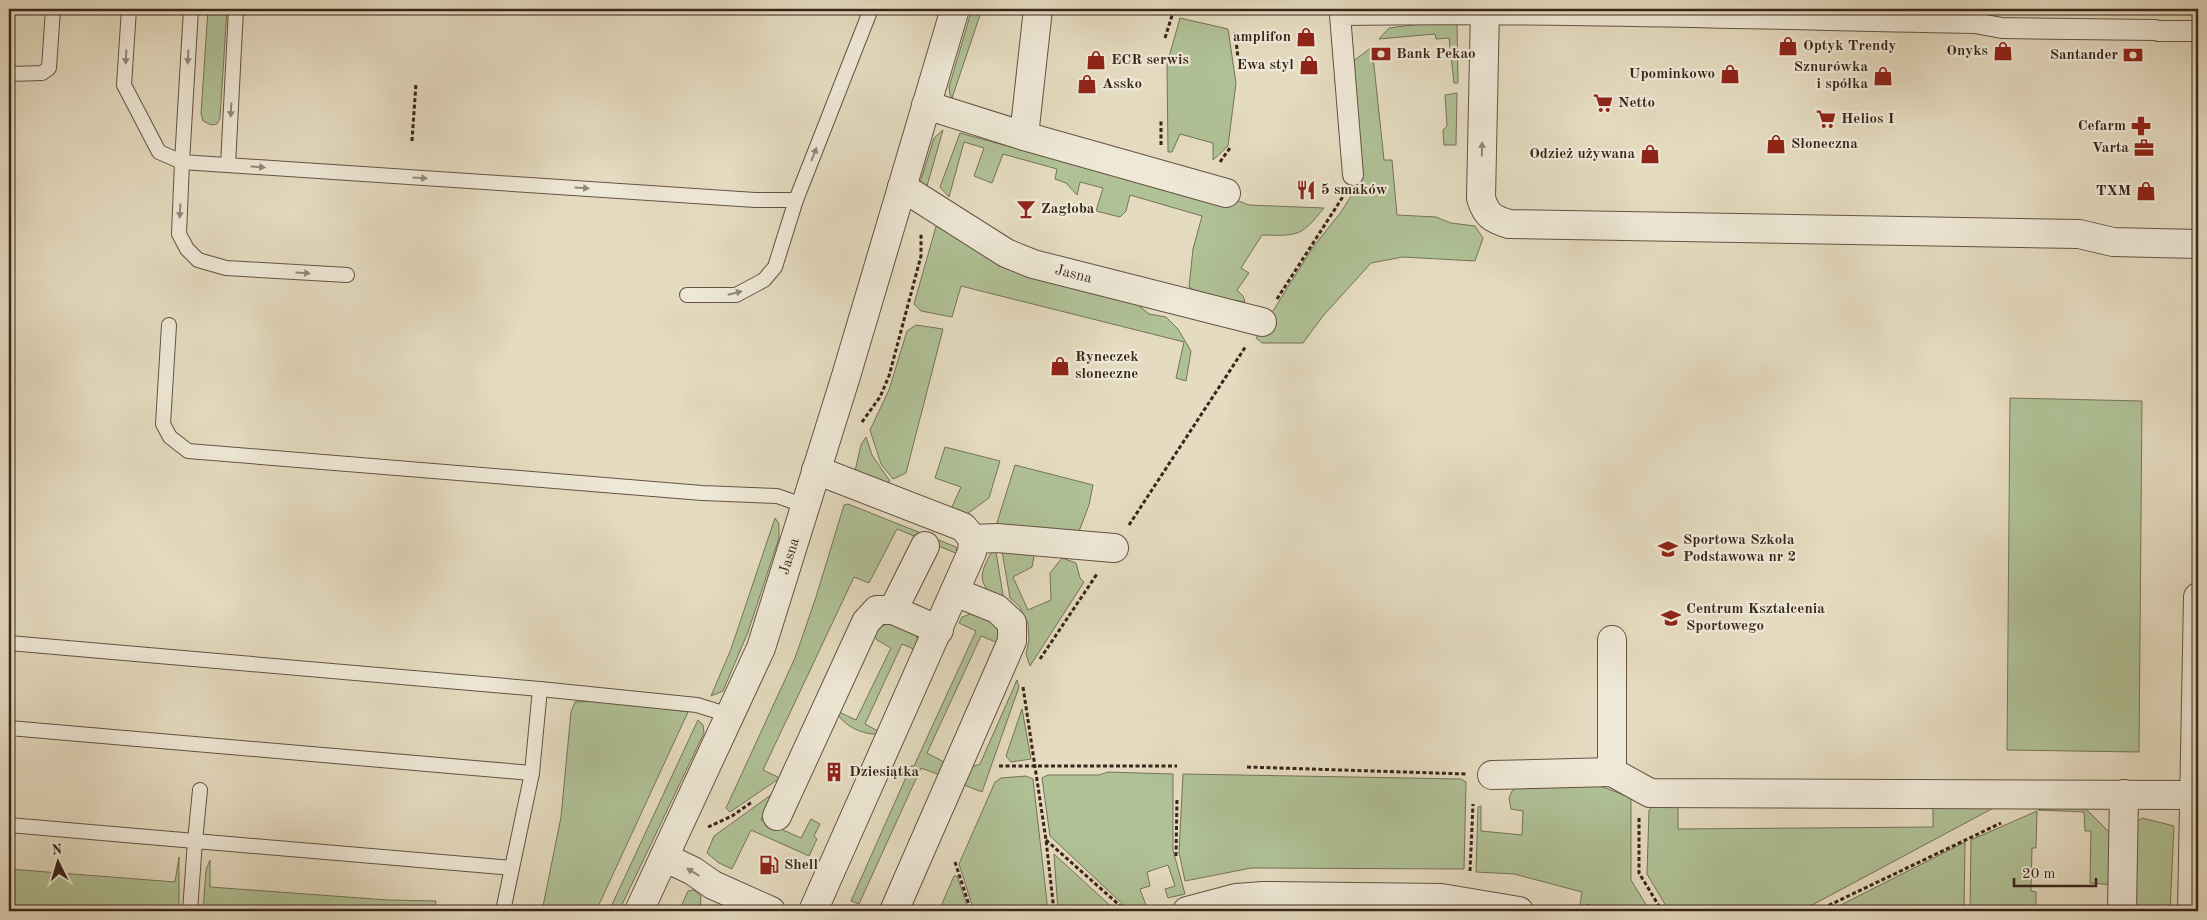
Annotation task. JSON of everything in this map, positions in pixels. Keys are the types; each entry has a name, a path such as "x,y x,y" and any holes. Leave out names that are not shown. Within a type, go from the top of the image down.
{"street":[{"name":"Jasna","path":"639,911 761,648 806,506 955,9"},
{"path":"1024,136 1038,9"},
{"path":"1485,11 1480,198 1485,212 1493,219 1509,224 2079,234 2113,242 2198,244"},
{"path":"1353,175 1339,12 1485,11 1975,16 2002,28 2191,31"},
{"path":"926,105 1024,136 1226,193"},
{"name":"Jasna","path":"902,187 1006,253 1033,264 1262,322"},
{"path":"813,911 939,630 972,552 973,539 963,526 816,470"},
{"path":"973,539 997,538 1114,548"},
{"path":"893,610 925,546"},
{"path":"894,911 1012,641 1012,624 997,609 955,592"},
{"path":"2192,911 2196,842 2198,598"},
{"path":"777,816 866,622 877,610 893,610 939,630"},
{"path":"1612,640 1612,772"},
{"path":"1492,774 1612,772 1650,793 2195,794"},
{"path":"2122,911 2124,794"},
{"path":"664,857 722,888 771,911"},
{"path":"1187,911 1236,898 1264,896 1441,898 1519,911"}],"lane":[{"path":"9,74 42,73 49,68 53,9"},
{"path":"129,9 124,85 159,152 182,162 746,199 796,200"},
{"path":"191,9 179,234 187,249 198,260 226,268 347,276"},
{"path":"228,165 236,9"},
{"path":"687,295 736,295 764,280 776,268 796,200 871,9"},
{"path":"169,325 162,424 170,437 188,451 682,491 777,496 806,506"},
{"path":"9,643 540,689 697,705 729,715"},
{"path":"503,911 532,773 540,689"},
{"path":"9,728 532,773"},
{"path":"190,911 200,790"},
{"path":"9,825 512,868"}],"path":[{"path":"1165,38 1175,12 1174,9"},
{"path":"1235,32 1238,58"},
{"path":"412,141 416,83"},
{"path":"1161,121 1161,150"},
{"path":"1216,168 1230,148"},
{"path":"1040,659 1340,202"},
{"path":"1023,687 1046,840 1054,911"},
{"path":"999,766 1177,766"},
{"path":"1247,767 1492,774"},
{"path":"1176,856 1177,798"},
{"path":"1470,871 1473,804"},
{"path":"705,828 732,816 745,807"},
{"path":"1640,814 1638,873 1662,911"},
{"path":"1817,911 2003,822"},
{"path":"1046,840 1126,911"},
{"path":"955,862 957,873 971,911"}],"green space":[{"path":"208,9 227,9 220,118 217,124 211,125 203,121 201,114"},
{"path":"972,9 982,9 952,98 949,87"},
{"path":"1180,18 1228,29 1236,83 1228,146 1213,160 1213,143 1180,134 1172,152 1168,152 1167,64"},
{"path":"1435,22 1457,24 1458,83 1454,83 1449,38 1436,39 1435,34 1379,39 1389,28"},
{"path":"1372,47 1384,160 1392,160 1397,215 1436,217 1451,223 1475,226 1483,238 1475,261 1403,257 1371,263 1323,316 1303,343 1262,343 1256,338 1313,247 1341,212 1360,182 1348,65"},
{"path":"1457,93 1456,145 1444,145 1443,130 1447,126 1445,95"},
{"path":"943,130 927,186 922,190 919,186 934,138"},
{"path":"960,133 1141,183 1228,197 1249,205 1324,208 1310,224 1299,232 1284,235 1262,235 1241,268 1249,273 1237,290 1243,296 1245,302 1216,297 1189,287 1193,249 1202,216 1130,195 1126,211 1120,217 1096,211 1103,188 1080,182 1077,195 1066,183 1055,179 1057,169 1003,154 992,183 974,176 984,148 964,142 949,197 940,187"},
{"path":"937,223 1125,294 1149,314 1166,317 1178,329 1191,351 1186,381 1176,378 1184,342 961,286 952,317 921,311 914,304"},
{"path":"916,325 943,329 906,473 893,479 881,464 870,430 889,390 907,331"},
{"path":"2010,398 2142,401 2139,752 2007,750"},
{"path":"866,437 872,455 890,481 886,483 855,471 861,445"},
{"path":"945,447 1000,461 989,498 967,514 951,509 961,487 935,478"},
{"path":"1015,465 1093,485 1089,505 1078,534 1002,529 997,523"},
{"path":"848,504 956,547 958,554 897,529 869,583 854,577 763,770 780,778 730,812 726,808 795,658 844,505"},
{"path":"775,518 779,524 779,538 748,632 723,691 711,696 731,649"},
{"path":"995,546 1004,601 987,589 982,577 986,563"},
{"path":"1030,547 1034,556 1032,567 1013,577 1028,610 1051,600 1050,573 1062,558 1076,563 1080,578 1084,582 1030,666 1026,654 1029,640 1028,623 1019,606 1010,598 1002,551"},
{"path":"973,613 997,623 1001,634 998,643 981,636 927,753 944,762 940,775 921,768 859,904 851,901 911,766 914,766 976,631 959,623 962,617"},
{"path":"889,623 915,632 920,645 918,651 902,644 865,724 878,731 878,734 866,733 849,726 837,713 839,712 856,720 891,648 877,640 874,634 882,626"},
{"path":"1017,680 1019,687 982,792 959,783 966,769 980,764"},
{"path":"608,701 688,712 596,911 542,911 561,817 571,712 575,702"},
{"path":"1022,709 1031,759 1011,762 1006,756"},
{"path":"698,720 703,725 704,733 619,911 609,911"},
{"path":"1108,772 1173,774 1173,850 1185,894 1168,898 1165,889 1175,886 1168,865 1147,872 1150,886 1140,889 1148,911 1130,911 1050,836 1042,778 1048,775 1099,775"},
{"path":"1183,774 1461,779 1466,782 1464,869 1251,868 1185,881 1179,852"},
{"path":"1026,776 1033,779 1048,911 974,911 959,864 995,782 1001,778"},
{"path":"1582,785 1603,787 1631,798 1631,880 1650,911 1608,911 1586,904 1583,911 1579,911 1582,892 1514,874 1476,872 1478,807 1481,806 1481,831 1522,835 1523,811 1511,809 1509,798 1512,791 1520,786"},
{"path":"775,792 761,820 801,838 811,819 820,824 814,836 817,839 809,856 751,830 732,869 719,863 707,853 714,836"},
{"path":"1654,805 1678,806 1678,829 1933,827 1933,806 1999,805 1801,911 1669,911 1647,874 1649,810"},
{"path":"2046,808 2086,809 2114,837 2114,885 2090,883 2091,831 2085,831 2084,812 2038,810"},
{"path":"2037,811 2036,848 2032,848 2031,891 2036,892 2036,911 1970,911 1971,840"},
{"path":"2142,818 2174,826 2170,911 2132,911 2136,822"},
{"path":"1965,842 1964,911 1829,911"},
{"path":"1054,854 1116,911 1112,911 1110,907 1100,911 1058,911"},
{"path":"179,857 179,911 80,911 9,905 9,869 175,882"},
{"path":"210,860 210,887 388,900 436,901 434,911 203,911 206,870"},
{"path":"954,876 957,876 969,911 939,911"},
{"path":"694,890 701,896 700,911 679,911 688,891"},
{"path":"2089,906 2113,906 2113,911 2089,911"}],"place":[{"name":"amplifon","path":"1306,37"},
{"name":"Optyk Trendy","path":"1788,46"},
{"name":"Onyks","path":"2003,51"},
{"name":"Bank Pekao","path":"1381,54"},
{"name":"Santander","path":"2133,55"},
{"name":"ECR serwis","path":"1096,60"},
{"name":"Ewa styl","path":"1309,65"},
{"name":"Upominkowo","path":"1730,74"},
{"name":"Sznurówka i spółka","path":"1883,76"},
{"name":"Assko","path":"1087,84"},
{"name":"Netto","path":"1603,103"},
{"name":"Helios I","path":"1826,119"},
{"name":"Cefarm","path":"2141,126"},
{"name":"Słoneczna","path":"1776,144"},
{"name":"Varta","path":"2144,148"},
{"name":"Odzież używana","path":"1650,154"},
{"name":"5 smaków","path":"1306,190"},
{"name":"TXM","path":"2146,191"},
{"name":"Zagłoba","path":"1026,209"},
{"name":"Ryneczek słoneczne","path":"1060,366"},
{"name":"Sportowa Szkoła Podstawowa nr 2","path":"1668,549"},
{"name":"Centrum Kształcenia Sportowego","path":"1671,618"},
{"name":"Dziesiątka","path":"834,772"},
{"name":"Shell","path":"769,865"}]}
